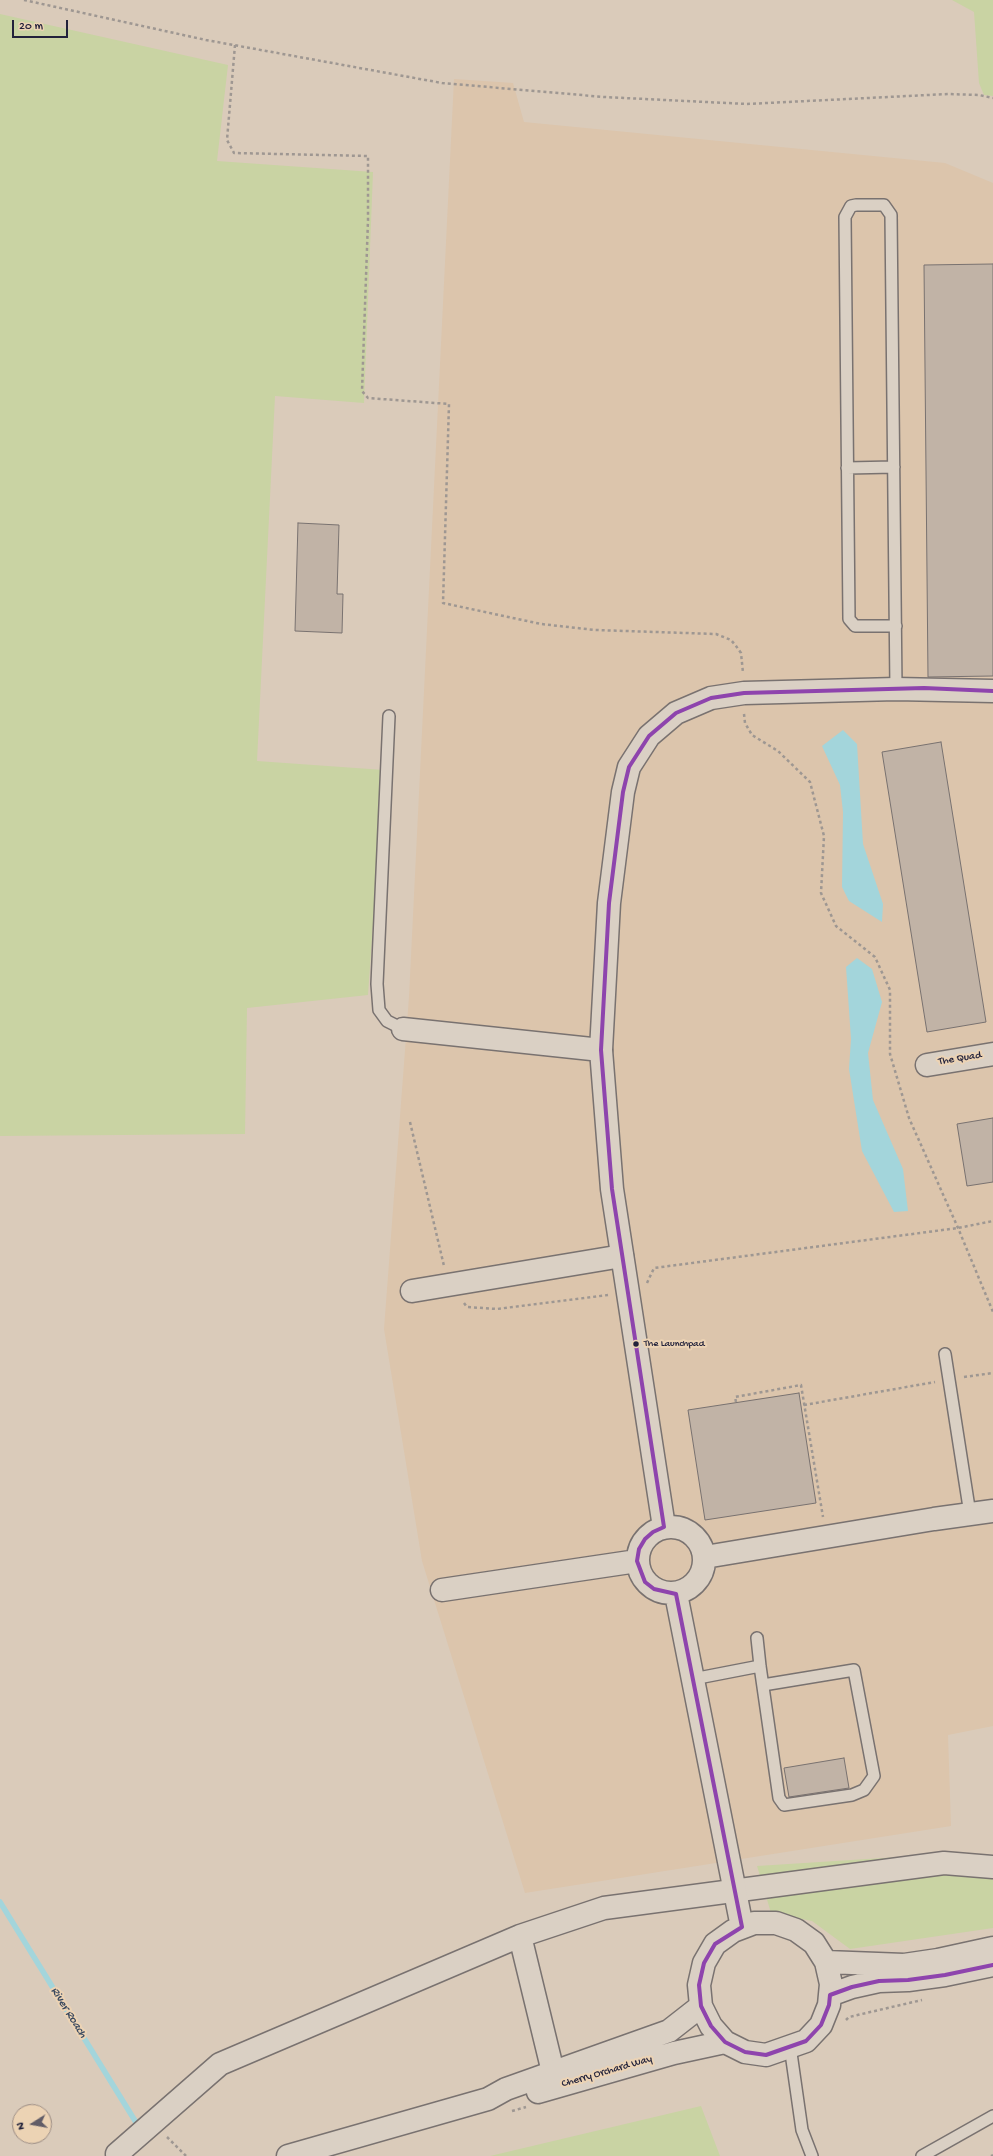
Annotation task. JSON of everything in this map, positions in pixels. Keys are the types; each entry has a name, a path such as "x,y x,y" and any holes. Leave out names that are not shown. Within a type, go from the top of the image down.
{"street":[{"path":"664,1527 612,1189 601,1050 609,903 623,792 629,767 649,736 676,713 711,698 744,693 896,689 993,691"},
{"path":"404,1029 601,1050"},
{"name":"The Quad","path":"927,1065 993,1054"},
{"path":"412,1291 622,1256"},
{"path":"705,1557 993,1511"},
{"path":"664,1527 675,1527 685,1530 694,1536 701,1544 705,1557 701,1576 695,1584 686,1591 676,1594 659,1591 645,1582 637,1561 639,1549 645,1539 653,1532 664,1527"},
{"path":"442,1590 637,1561"},
{"path":"676,1594 742,1927"},
{"path":"117,2154 220,2064 520,1936 604,1908 944,1863 993,1867"},
{"path":"754,1923 776,1923 796,1930 814,1944 826,1962 831,1984 829,2005 821,2025 806,2041 766,2055 745,2052 725,2042 710,2026 701,2006 699,1985 704,1963 716,1944 733,1930 742,1927 754,1923"},
{"path":"520,1936 553,2072"},
{"path":"826,1962 904,1965 938,1960 993,1948"},
{"path":"830,1995 852,1987 879,1981 908,1980 945,1975 993,1965"},
{"name":"Cherry Orchard Way","path":"288,2156 488,2099 506,2089 669,2031 701,2006"},
{"name":"Cherry Orchard Way","path":"488,2099 508,2101 674,2052 725,2042"}],"lane":[{"path":"896,626 855,626 849,619 845,217 851,206 884,205 891,215 896,626 896,689"},
{"path":"847,468 894,467"},
{"path":"390,716 378,984 379,1010 387,1022 404,1029"},
{"path":"945,1354 970,1514"},
{"path":"757,1638 760,1666 779,1798 784,1805 852,1796 864,1790 874,1776 854,1670 763,1685"},
{"path":"693,1679 760,1666"},
{"path":"790,2046 802,2130 812,2156"},
{"path":"922,2156 993,2116"}],"path":[{"path":"24,0 235,45 442,83 604,96 747,104 948,94 979,95 993,98"},
{"path":"235,45 227,140 234,153 368,156 368,220 362,391 368,398 449,404 444,602 541,624 595,630 716,634 731,640 741,653 744,693 744,723 752,735 778,751 810,782 824,836 821,893 836,926 875,957 890,990 890,1054 908,1118 958,1228 993,1312"},
{"path":"958,1228 993,1221"},
{"path":"804,1405 993,1373"},
{"path":"736,1402 735,1397 801,1385 827,1537"},
{"path":"845,2022 849,2017 925,2000"},
{"path":"152,2123 186,2156"}],"shaded area":[{"path":"454,79 513,83 524,122 945,163 993,183 993,1726 948,1735 951,1826 525,1893 422,1561 384,1329 409,997"}],"green space":[{"path":"952,0 993,0 993,96 984,95 979,83 974,12"},
{"path":"0,14 228,65 217,161 373,172 364,403 275,396 257,761 384,770 368,995 247,1008 245,1134 0,1136"},
{"path":"930,1855 993,1876 993,1928 850,1949 812,1921 771,1913 757,1866"},
{"path":"701,2106 720,2156 490,2156"}],"water":[{"path":"843,730 857,744 863,844 883,904 882,922 849,901 842,887 843,812 840,785 822,746"},
{"path":"857,958 872,969 882,1002 868,1053 873,1100 903,1169 908,1211 894,1212 862,1151 849,1069 851,1039 846,967"}],"building":[{"path":"993,264 993,676 928,677 924,265"},
{"path":"298,523 339,525 337,594 343,594 342,633 295,631"},
{"path":"941,742 986,1022 927,1032 882,752"},
{"path":"993,1118 993,1182 967,1186 957,1124"},
{"path":"799,1393 816,1503 705,1520 688,1410"},
{"path":"844,1758 849,1788 789,1797 784,1768"}],"waterway":[{"name":"River Roach","path":"0,1902 137,2124"}],"transit line":[{"path":"993,691 924,688 744,693 711,698 676,713 649,736 629,767 623,792 609,903 601,1050 612,1189 664,1527 653,1532 645,1539 639,1549 637,1561 645,1582 654,1589 676,1594 742,1927 715,1944 704,1963 699,1985 701,2006 711,2026 725,2042 745,2052 766,2055 806,2041 821,2025 829,2005 830,1995 852,1987 879,1981 908,1980 945,1975 993,1965"}],"place":[{"name":"The Launchpad","path":"636,1344"}]}
